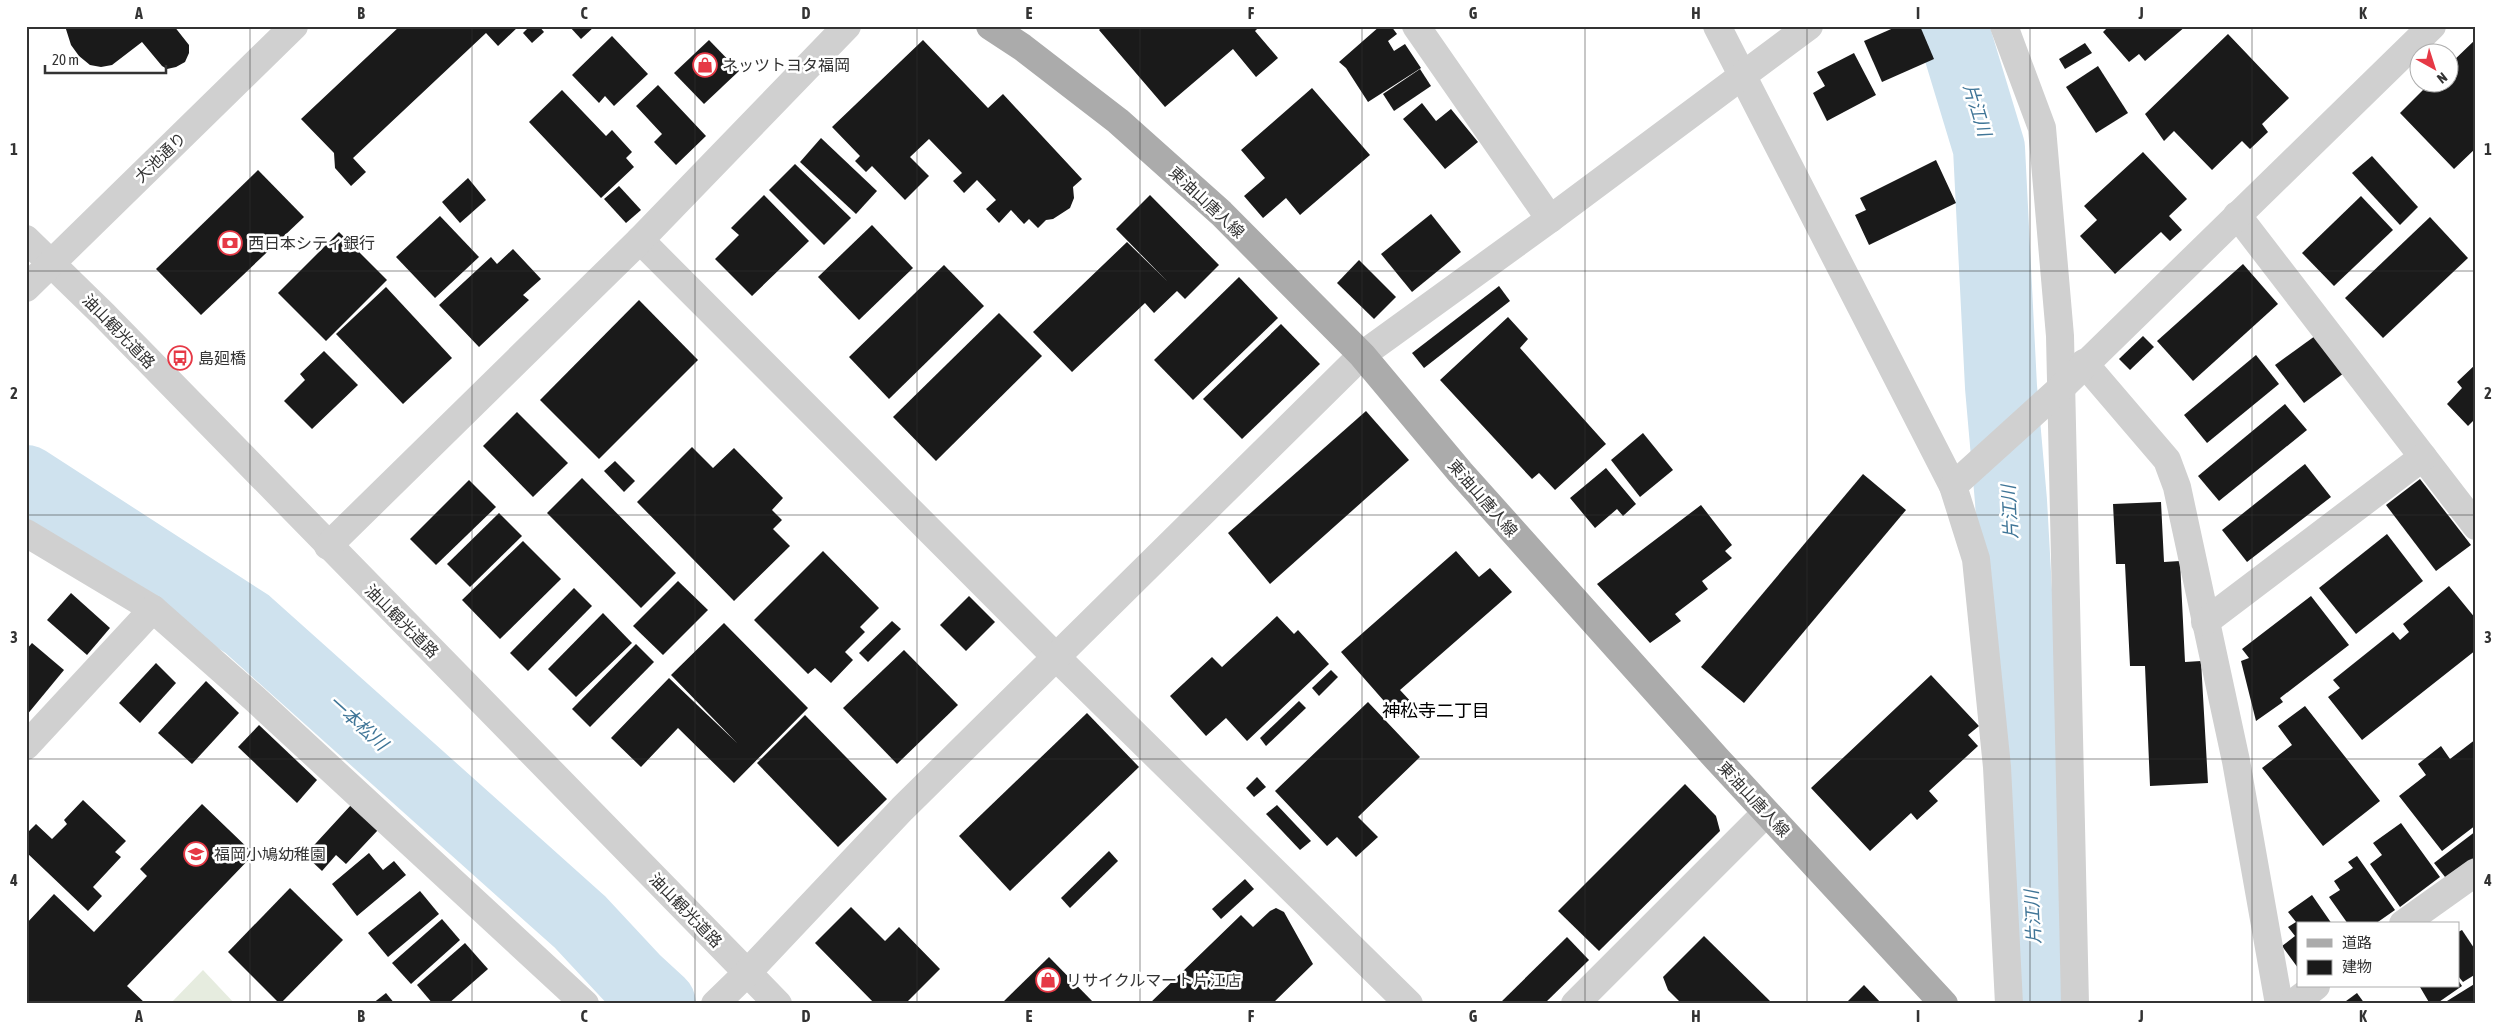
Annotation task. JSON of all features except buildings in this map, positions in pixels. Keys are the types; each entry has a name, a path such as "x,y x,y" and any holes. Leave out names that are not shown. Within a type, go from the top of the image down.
{"main road":[{"name":"東油山唐人線","path":"990,26 1022,47 1118,121 1221,213 1362,355 1460,472 1766,813 1944,1004"}],"street":[{"name":"大池通り","path":"26,288 294,26"},
{"path":"328,546 640,240 847,26"},
{"path":"1416,26 1550,219"},
{"path":"1717,26 1953,486 1976,559 1997,767 2009,1004"},
{"path":"714,1004 747,973 902,809 1362,355 1550,219 1809,26"},
{"path":"2004,26 2042,128 2060,336 2075,1004"},
{"path":"1953,486 2060,388 2432,26"},
{"path":"2237,215 2476,526"},
{"name":"油山観光道路","path":"26,239 52,263 778,1004"},
{"path":"640,240 1056,656 1409,1004"},
{"path":"2084,363 2167,460 2176,486 2236,761 2279,1004"},
{"path":"2205,622 2423,457"},
{"path":"26,533 153,608 255,698 585,1004"},
{"path":"26,746 153,608"},
{"path":"1575,1004 1766,813"},
{"path":"2407,922 2476,872"},
{"path":"2292,1004 2313,988"}],"shaded area":[{"path":"203,970 235,1004 170,1004"}],"waterway":[{"name":"片江川","path":"1952,26 1989,148 2001,387 2011,501 2039,1004"},
{"name":"一本松川","path":"26,481 247,624 580,922 635,981 660,1004"}],"place":[{"name":"ネッツトヨタ福岡","path":"705,65"},
{"name":"西日本シティ銀行","path":"230,243"},
{"name":"島廻橋","path":"180,358"},
{"name":"福岡小鳩幼稚園","path":"196,854"},
{"name":"リサイクルマート片江店","path":"1048,980"}],"district":[{"name":"神松寺二丁目","path":"1436,711"}]}
